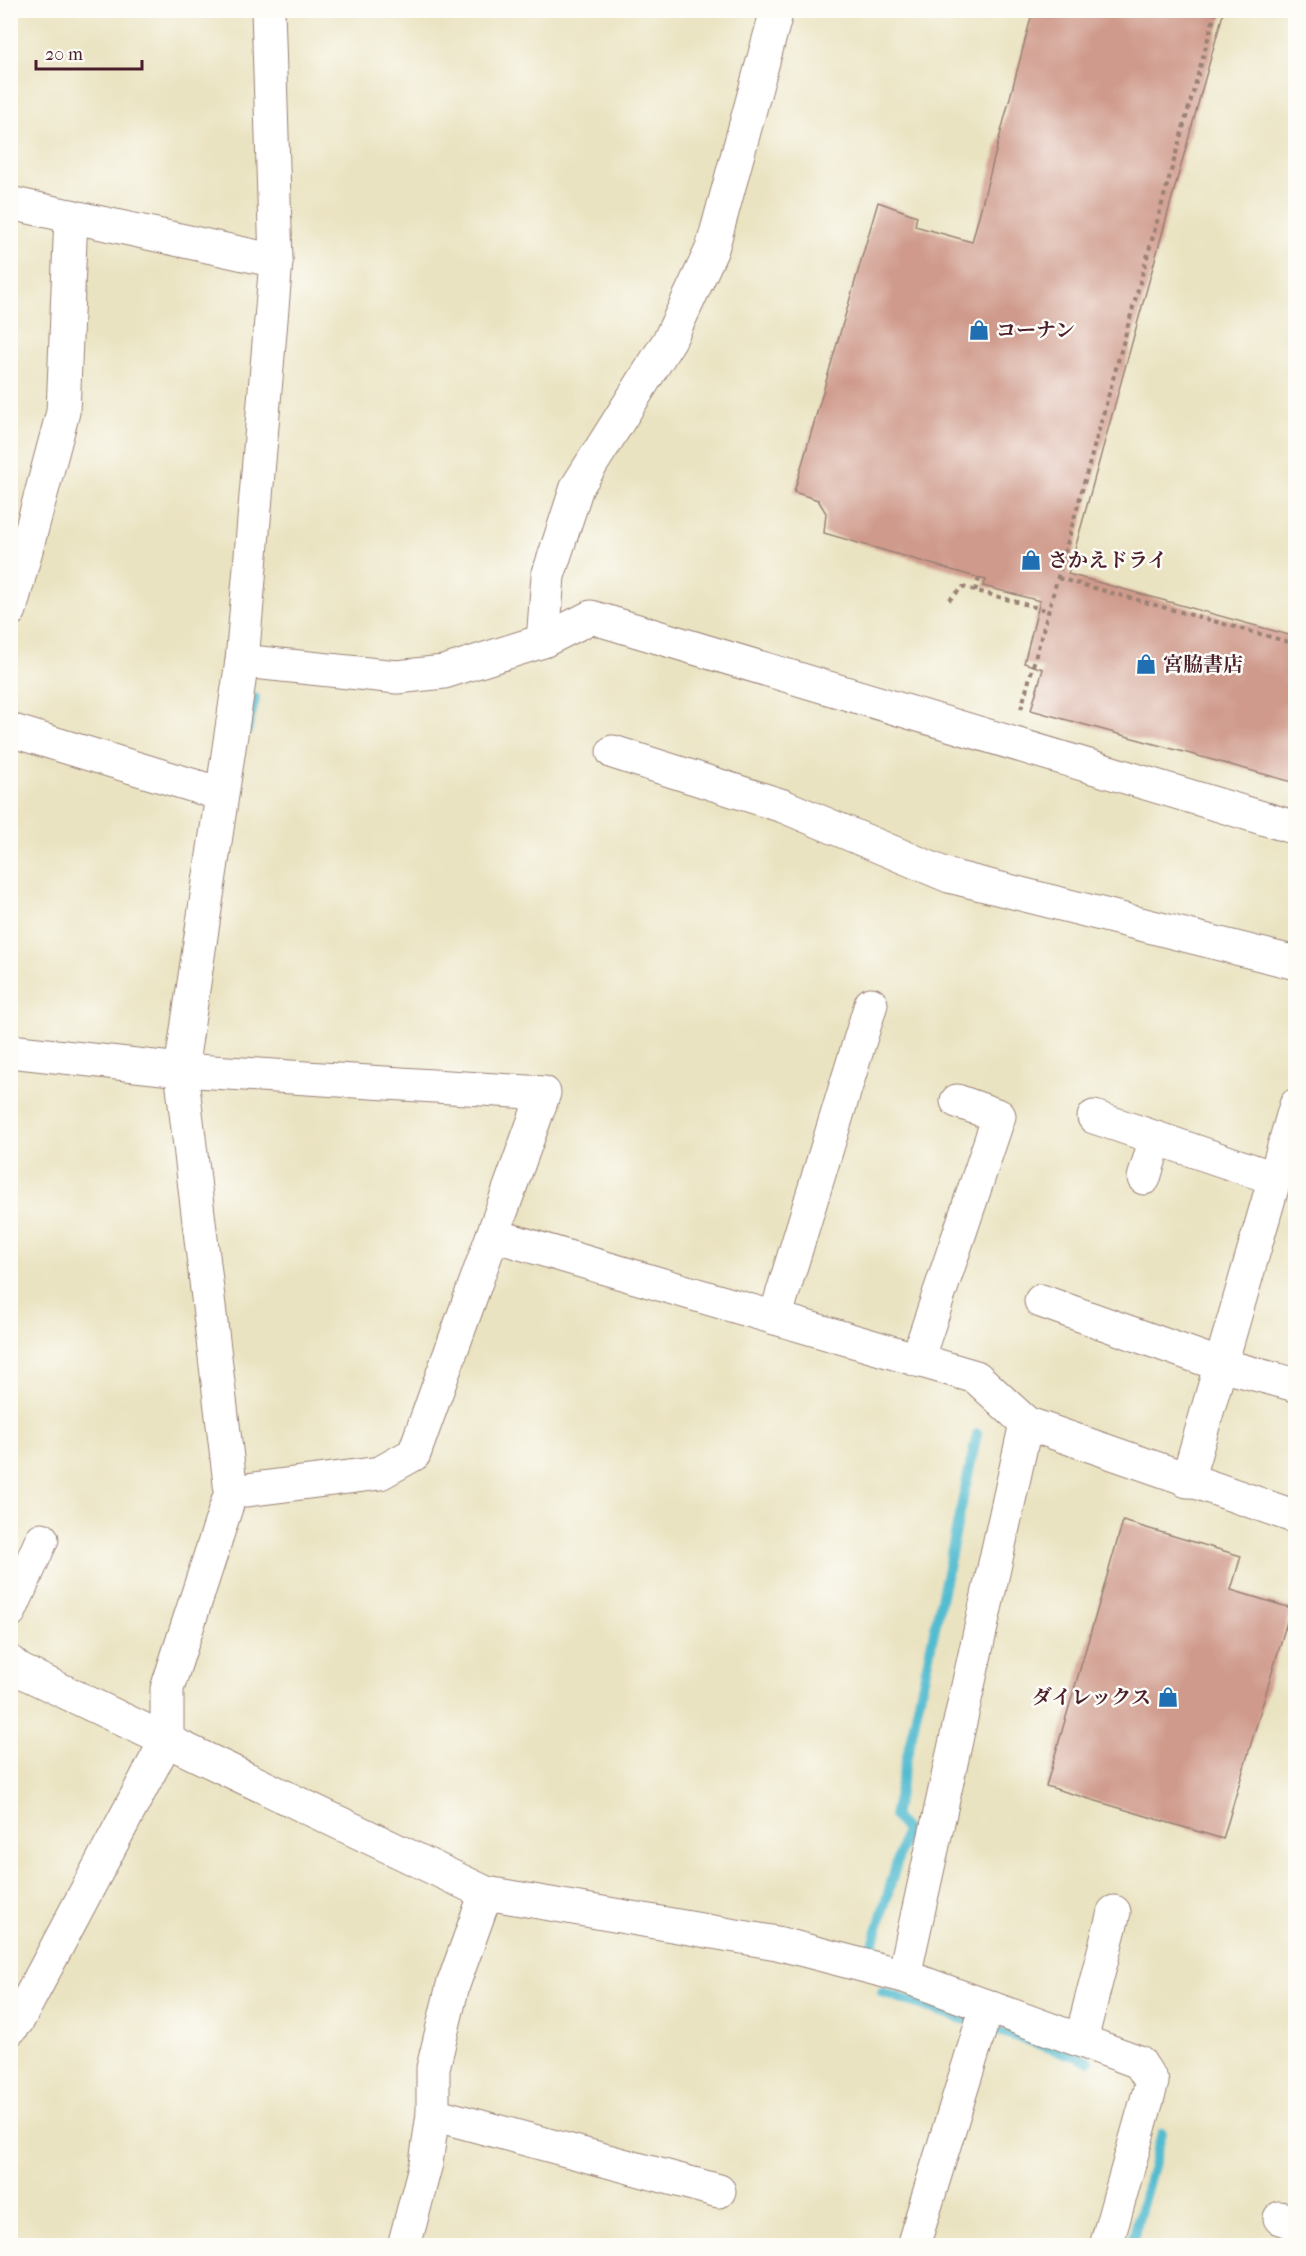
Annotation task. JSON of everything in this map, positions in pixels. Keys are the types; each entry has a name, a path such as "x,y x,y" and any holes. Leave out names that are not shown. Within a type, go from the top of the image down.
{"street":[{"path":"10,2029 18,2020 167,1740 167,1689 231,1492 181,1070 242,661 276,261 268,10"},
{"path":"543,641 548,576 577,487 670,339 712,249 777,10"},
{"path":"10,203 276,261"},
{"path":"10,610 63,412 71,216"},
{"path":"242,661 397,677 444,672 543,641 591,617 1296,828"},
{"path":"10,730 221,794"},
{"path":"613,752 783,806 949,876 1296,963"},
{"path":"775,1318 871,1004"},
{"path":"10,1051 181,1070 544,1093 414,1454 380,1473 231,1492"},
{"path":"917,1360 999,1116 957,1101"},
{"path":"1187,1480 1296,1105"},
{"path":"1095,1117 1274,1178"},
{"path":"1144,1178 1156,1138"},
{"path":"493,1235 975,1377 1026,1423 1296,1517"},
{"path":"1041,1301 1221,1365 1296,1385"},
{"path":"904,1976 1026,1423"},
{"path":"10,1611 42,1539"},
{"path":"10,1662 19,1671 486,1893 777,1942 904,1976 983,2019 1081,2040 1139,2061 1152,2082 1106,2246"},
{"path":"404,2246 426,2163 433,2114 433,2068 451,1996 486,1893"},
{"path":"1081,2040 1114,1912"},
{"path":"913,2246 983,2019"},
{"path":"433,2114 719,2191"}],"path":[{"path":"1012,743 1216,10"},
{"path":"975,591 979,578"},
{"path":"1058,578 1296,644"},
{"path":"949,600 963,588 1049,611"}],"building":[{"name":"コーナン","path":"1033,10 1224,10 1068,574 1296,637 1296,783 1031,710 1043,669 1024,663 1040,601 983,586 986,580 824,533 826,513 818,500 794,492 878,202 917,216 915,226 972,242"},
{"name":"ダイレックス","path":"1123,1521 1241,1556 1231,1590 1291,1608 1223,1839 1046,1786"}],"waterway":[{"path":"247,731 255,698"},
{"path":"873,1945 906,1831 894,1816 977,1434"},
{"path":"882,1992 1089,2061"},
{"path":"1131,2246 1162,2133"}],"place":[{"name":"コーナン","path":"979,330"},
{"name":"さかえドライ","path":"1031,560"},
{"name":"宮脇書店","path":"1146,664"},
{"name":"ダイレックス","path":"1168,1697"}]}
